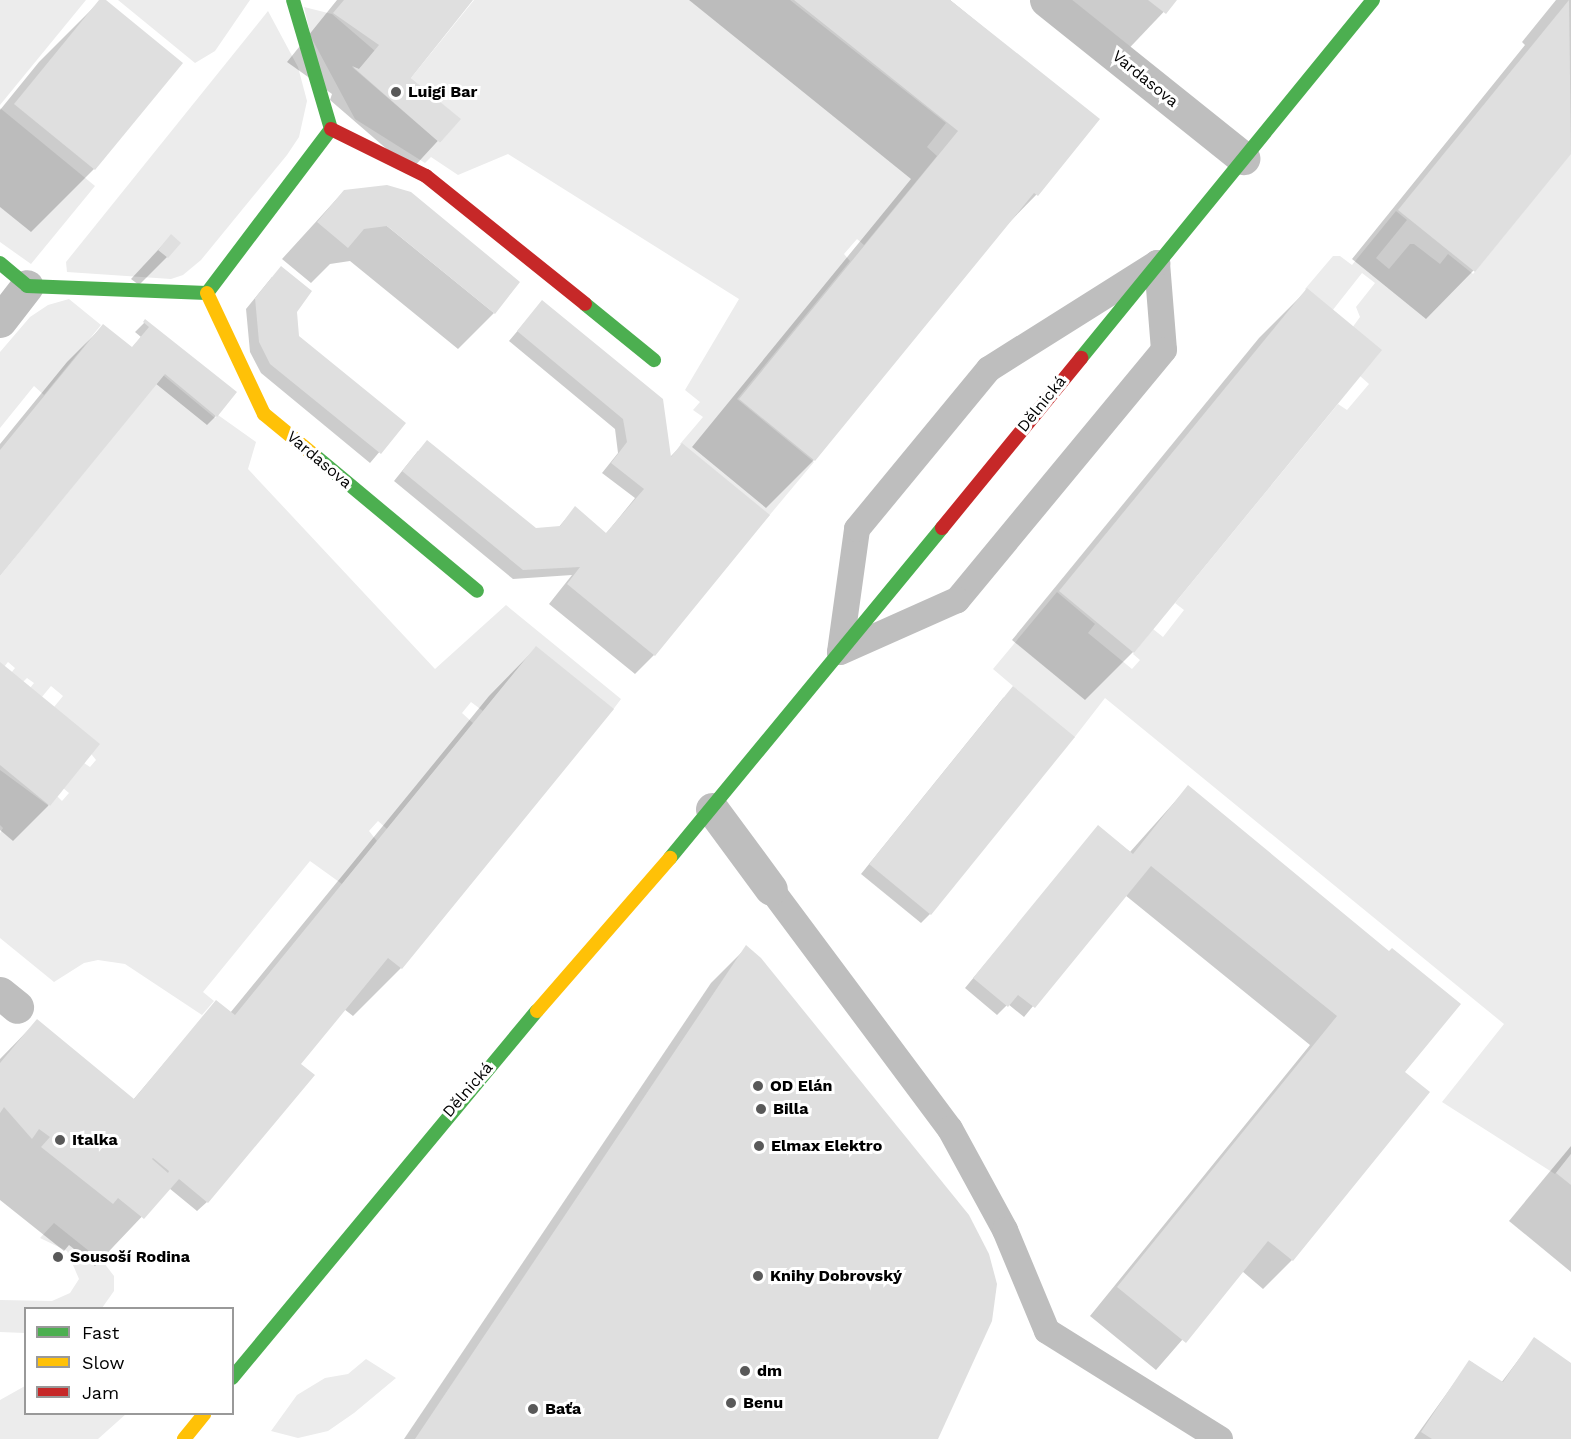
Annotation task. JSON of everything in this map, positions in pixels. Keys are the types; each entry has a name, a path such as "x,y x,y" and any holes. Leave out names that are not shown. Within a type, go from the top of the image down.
{"street":[{"path":"293,0 331,129 426,176 654,360"},
{"name":"Vardasova","path":"1046,0 1244,158"},
{"name":"Dělnická","path":"234,1376 446,1116 712,809 1373,0"},
{"path":"0,263 27,286 207,293 331,129"},
{"path":"0,321 27,286"},
{"name":"Vardasova","path":"207,293 264,414 477,591"},
{"path":"712,809 771,890"},
{"path":"184,1439 202,1415"}],"lane":[{"path":"1157,264 1164,350 957,600 840,652 857,529 989,369 1157,264"},
{"path":"771,890 950,1129 1005,1230 1047,1331 1220,1439"}],"shaded area":[{"path":"0,0 86,0 0,105"},
{"path":"118,0 250,0 215,51 195,63"},
{"path":"474,0 790,0 946,123 927,147 937,156 864,245 857,239 844,254 850,261 737,399 814,462 768,517 680,444 703,417 693,410 700,402 685,390 739,299 508,154 458,175 431,157 425,163 355,119 311,37 304,7 332,14 375,51 359,69 352,67 440,143 460,119 411,78"},
{"path":"268,11 298,67 307,101 299,137 287,155 201,260 183,275 171,279 67,272 66,262"},
{"path":"0,108 95,186 31,264 0,242"},
{"path":"1571,153 1571,1154 1555,1174 1442,1102 1504,1024 1105,698 1074,738 993,669 1057,592 1095,624 1088,633 1132,669 1140,660 1133,654 1153,629 1163,637 1184,610 1175,603 1338,404 1347,410 1369,384 1360,376 1352,328 1360,317 1356,307 1375,283 1362,273 1332,311 1305,289 1333,256 1340,256 1352,265 1396,211 1407,220 1376,258 1389,269 1410,244 1414,244 1440,264 1448,254 1473,274"},
{"path":"69,299 101,325 44,395 34,386 0,428 0,352 30,317 48,305"},
{"path":"163,375 215,418 218,415 256,442 248,469 435,669 506,605 621,699 612,711 535,648 483,711 471,702 462,713 473,723 387,829 378,821 369,831 377,841 342,884 310,861 203,992 214,1001 202,1015 125,964 98,960 84,963 54,982 0,938 0,833 3,828 0,825 0,770 49,806 57,796 62,801 69,793 63,788 84,763 90,767 96,760 54,707 63,696 51,686 41,698 30,688 34,683 27,678 23,682 11,673 15,668 8,662 4,667 0,664 0,576"},
{"path":"54,1223 104,1263 114,1276 114,1291 103,1307 24,1307 24,1333 0,1332 0,1300 52,1301 70,1293 79,1279 67,1251 40,1238"},
{"path":"366,1359 396,1378 354,1413 328,1431 298,1438 271,1431 297,1395 325,1378 348,1374"},
{"path":"24,1387 24,1415 125,1415 98,1439 0,1439 0,1400"}],"building":[{"path":"99,0 106,0 183,63 95,170 14,104"},
{"path":"344,0 473,0 411,78 461,119 440,143 352,66 359,69 379,45 333,13"},
{"path":"794,0 950,0 1100,119 1038,196 1034,193 815,461 739,399 958,131"},
{"path":"1148,0 1177,0 1166,14"},
{"path":"1569,0 1571,154 1475,272 1398,210"},
{"path":"387,185 411,192 520,282 495,314 387,226 364,229 348,248 317,222 344,190"},
{"path":"171,234 181,243 168,258 158,250"},
{"path":"281,266 312,291 297,312 299,336 406,423 381,454 270,364 259,342 255,298"},
{"path":"1307,288 1382,350 1134,653 1059,591"},
{"path":"542,300 663,399 671,457 682,443 770,515 655,656 567,584 580,567 523,570 402,471 427,440 536,528 560,526 575,506 606,533 644,489 611,463 627,442 623,419 517,331"},
{"path":"145,319 237,392 217,417 165,374 0,576 0,450 103,324 132,347 149,327 143,322"},
{"path":"536,646 614,709 402,969 388,958 301,1064 315,1075 208,1203 179,1179 144,1219 118,1198 113,1204 41,1147 50,1137 39,1129 32,1139 4,1107 0,1113 0,1063 37,1019 134,1099 216,1000 235,1015","holes":["153,1158 169,1171 168,1173 152,1159"]},
{"path":"0,662 100,744 50,806 0,765"},
{"path":"1013,686 1075,737 931,915 869,864"},
{"path":"1188,785 1389,951 1392,948 1461,1004 1405,1072 1430,1092 1293,1261 1268,1241 1186,1343 1117,1287 1337,1016 1151,866 1035,1008 1018,995 1008,1007 973,978 1098,825 1133,854"},
{"name":"OD Elán","path":"746,945 761,958 969,1215 989,1254 997,1284 992,1321 938,1439 415,1439"},
{"path":"1571,1154 1571,1185 1556,1173"},
{"path":"1534,1337 1571,1363 1571,1439 1432,1439 1421,1432 1469,1360 1503,1382"}],"traffic: fast":[{"path":"0,263 27,286 207,293 331,129 293,0"},
{"path":"1081,358 1373,0"},
{"path":"585,304 654,360"},
{"path":"314,455 477,591"},
{"path":"670,858 942,528"},
{"path":"234,1376 537,1011"}],"traffic: slow":[{"path":"207,293 264,414 314,455"},
{"path":"537,1011 670,858"},
{"path":"184,1439 203,1415"}],"traffic: jam":[{"path":"331,129 426,176 585,304"},
{"path":"942,528 1081,358"}],"place":[{"name":"Luigi Bar","path":"396,92"},
{"name":"OD Elán","path":"758,1086"},
{"name":"Billa","path":"761,1109"},
{"name":"Italka","path":"60,1140"},
{"name":"Elmax Elektro","path":"759,1146"},
{"name":"Sousoší Rodina","path":"58,1257"},
{"name":"Knihy Dobrovský","path":"758,1276"},
{"name":"dm","path":"745,1371"},
{"name":"Benu","path":"731,1403"},
{"name":"Baťa","path":"533,1409"}]}
